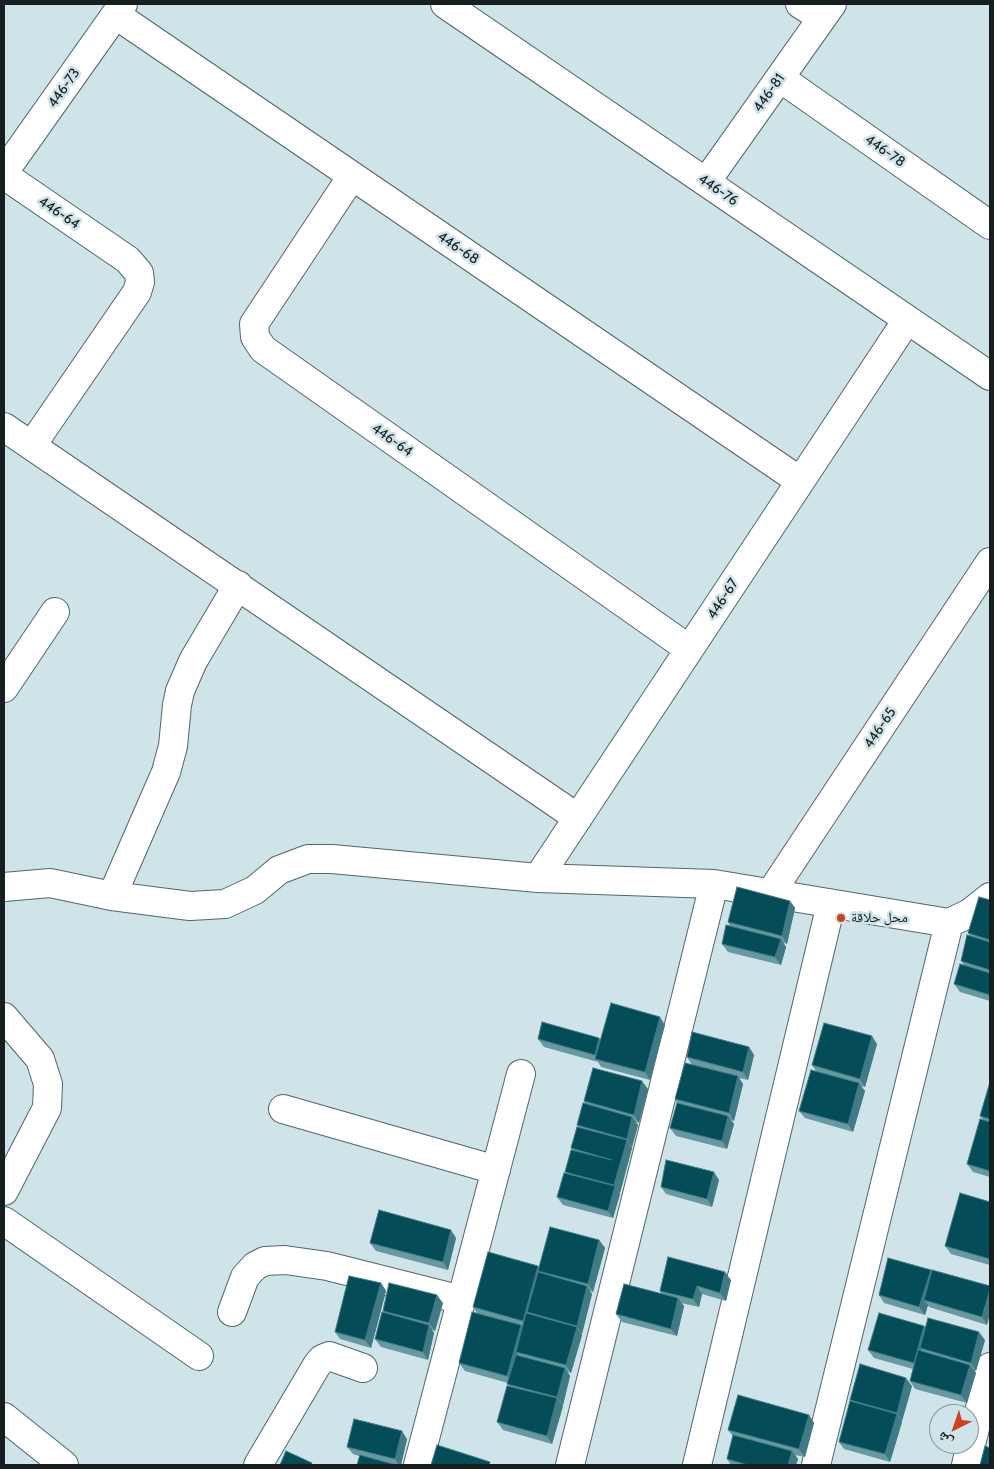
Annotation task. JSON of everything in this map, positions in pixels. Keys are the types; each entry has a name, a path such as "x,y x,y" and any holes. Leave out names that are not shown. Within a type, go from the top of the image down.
{"street":[{"name":"446-76","path":"445,4 990,376"},
{"name":"446-73","path":"4,174 119,9"},
{"name":"446-68","path":"119,9 352,176 800,481"},
{"name":"446-81","path":"706,182 780,78 818,9"},
{"name":"446-78","path":"780,78 990,225"},
{"name":"446-64","path":"4,174 128,260 139,273 140,282 137,292 32,445"},
{"name":"446-64","path":"352,176 254,324 255,337 263,349 689,649"},
{"name":"446-67","path":"538,878 907,320"},
{"path":"4,427 578,818"},
{"name":"446-65","path":"770,894 990,562"},
{"path":"112,896 166,772 173,746 180,691 193,661 238,586"},
{"path":"4,688 55,612"},
{"path":"4,887 50,883 112,896 190,906 225,904 255,890 279,870 308,859 332,859 538,878 714,884 949,924 970,913 990,897"},
{"path":"570,1465 714,884"},
{"path":"696,1465 831,904"},
{"path":"816,1465 949,924"},
{"path":"4,1017 40,1059 48,1084 47,1108 4,1191"},
{"path":"418,1465 521,1074"},
{"path":"282,1109 496,1170"},
{"path":"4,1221 199,1356"},
{"path":"232,1312 245,1277 255,1266 265,1261 285,1260 327,1266 462,1300"},
{"path":"258,1465 322,1359 329,1356 363,1368"},
{"path":"966,1465 990,1367"},
{"path":"4,1417 64,1465"}],"building":[{"path":"737,887 790,901 782,936 728,922"},
{"path":"979,897 990,900 990,940 968,933"},
{"path":"726,925 781,939 775,957 722,944"},
{"path":"967,935 990,942 990,970 961,961"},
{"path":"960,964 990,973 990,995 954,984"},
{"path":"611,1003 660,1017 645,1072 595,1059"},
{"path":"542,1022 599,1038 595,1055 538,1039"},
{"path":"824,1023 872,1036 860,1079 812,1065"},
{"path":"692,1032 749,1047 743,1072 687,1057"},
{"path":"685,1063 738,1076 729,1113 675,1099"},
{"path":"593,1068 642,1081 634,1115 584,1101"},
{"path":"811,1070 859,1083 848,1124 799,1111"},
{"path":"990,1082 990,1119 980,1116"},
{"path":"583,1103 632,1117 627,1139 577,1125"},
{"path":"677,1103 728,1116 722,1141 670,1128"},
{"path":"980,1119 990,1122 990,1171 967,1164"},
{"path":"577,1127 627,1140 614,1185 565,1172 571,1150 612,1160 571,1148"},
{"path":"666,1160 714,1172 707,1199 661,1187"},
{"path":"564,1173 615,1186 608,1211 557,1197"},
{"path":"960,1193 990,1202 990,1259 945,1246"},
{"path":"379,1210 451,1230 443,1262 370,1243"},
{"path":"550,1227 599,1240 588,1284 538,1271"},
{"path":"488,1252 538,1266 523,1321 473,1307"},
{"path":"668,1257 725,1272 720,1293 697,1286 693,1299 660,1291"},
{"path":"888,1258 931,1270 919,1307 879,1295"},
{"path":"932,1270 990,1286 982,1317 924,1300"},
{"path":"538,1272 587,1286 577,1326 527,1312"},
{"path":"349,1276 381,1283 365,1340 335,1332"},
{"path":"389,1283 437,1295 429,1323 383,1311"},
{"path":"624,1284 678,1298 671,1329 616,1314"},
{"path":"382,1312 429,1325 423,1352 375,1339"},
{"path":"472,1312 521,1325 507,1376 459,1363"},
{"path":"526,1313 577,1327 566,1365 516,1352"},
{"path":"879,1313 924,1326 914,1363 868,1350"},
{"path":"928,1318 979,1332 971,1363 920,1348"},
{"path":"918,1350 970,1365 961,1395 910,1381"},
{"path":"516,1355 565,1368 557,1397 507,1384"},
{"path":"860,1364 906,1378 897,1413 850,1400"},
{"path":"507,1386 557,1398 547,1436 497,1422"},
{"path":"738,1395 809,1415 799,1449 728,1430"},
{"path":"850,1401 897,1414 885,1454 839,1442"},
{"path":"354,1419 402,1431 395,1459 347,1447"},
{"path":"733,1435 792,1451 788,1465 748,1465 727,1459"},
{"path":"437,1445 490,1462 489,1465 431,1465"},
{"path":"985,1446 990,1448 990,1465 980,1465"},
{"path":"286,1451 312,1463 311,1465 280,1465"},
{"path":"360,1455 396,1465 357,1465"}],"place":[{"name":"محل حلاقة","path":"841,918"}]}
